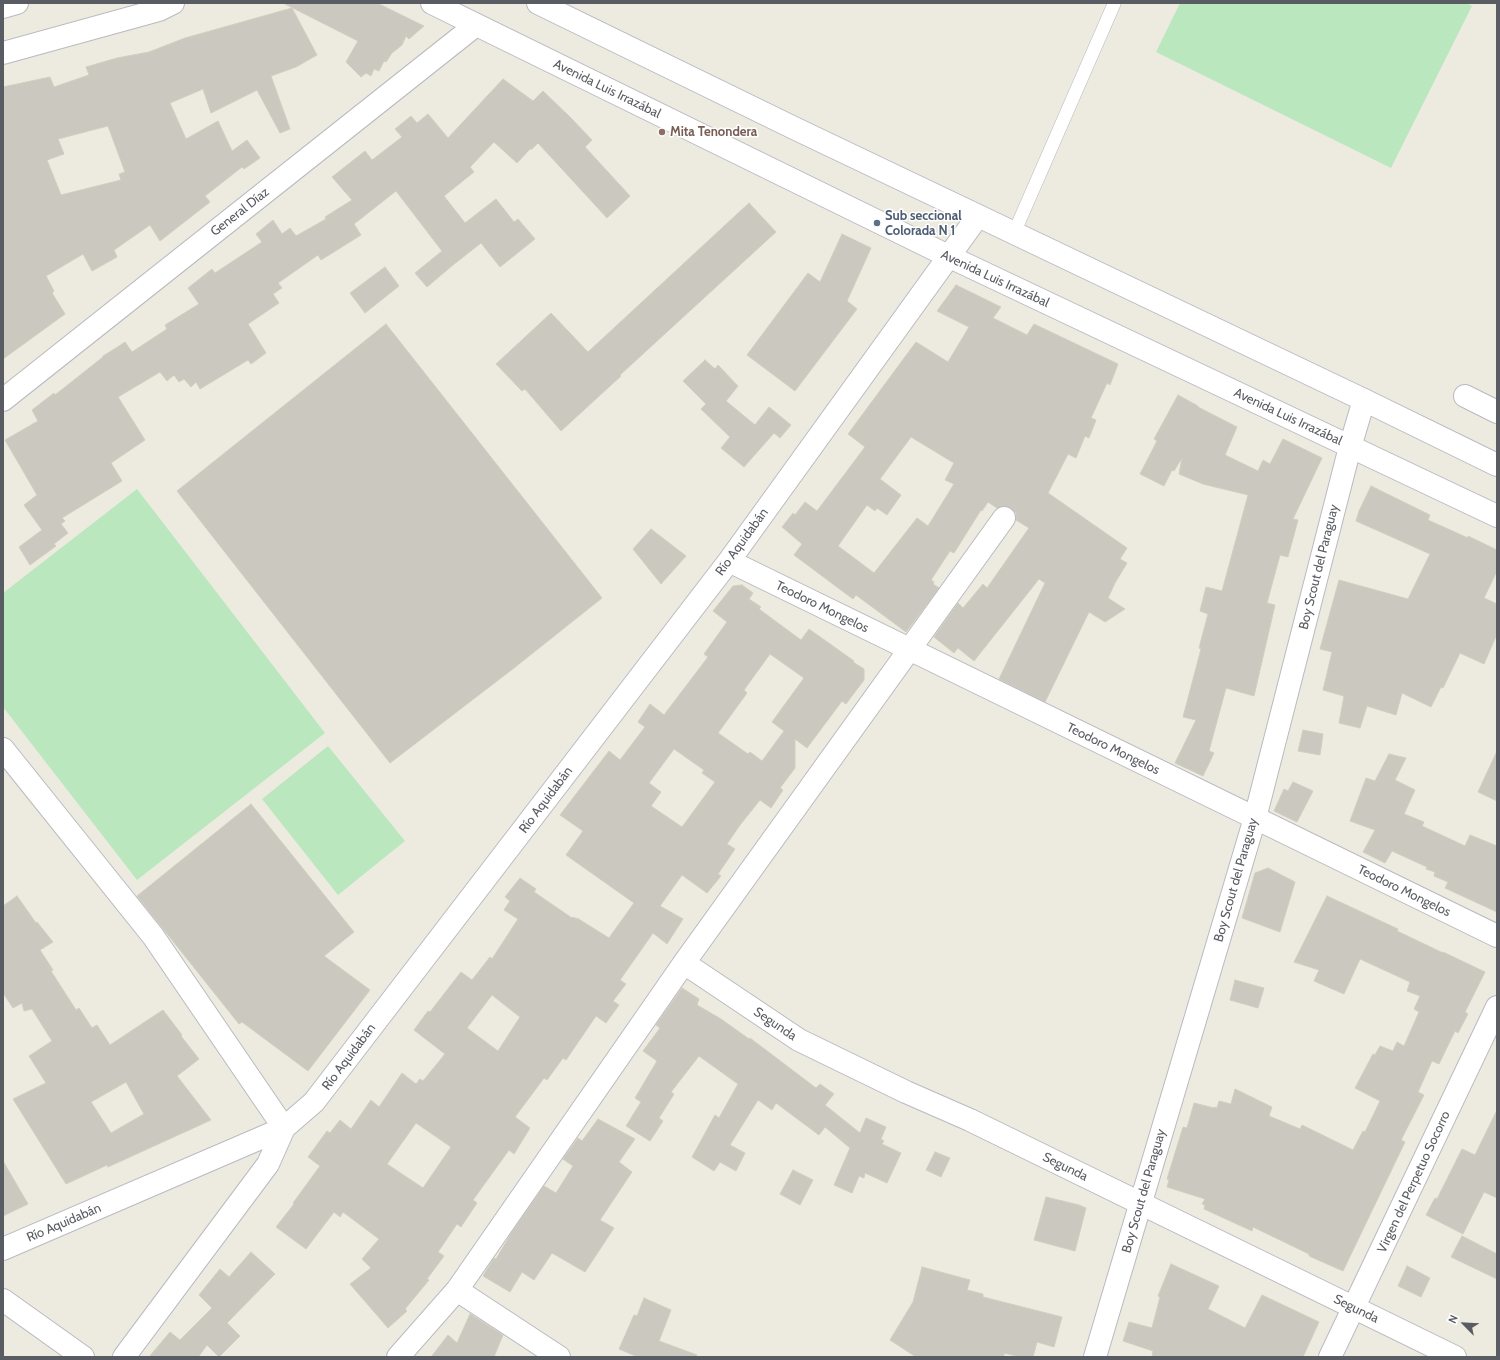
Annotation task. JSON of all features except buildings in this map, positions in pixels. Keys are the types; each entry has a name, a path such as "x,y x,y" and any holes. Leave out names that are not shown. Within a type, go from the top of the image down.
{"street":[{"path":"3,7 17,3"},
{"path":"3,53 159,10 173,3"},
{"name":"Avenida Luis Irrazábal","path":"432,3 948,256 1497,516"},
{"path":"538,3 780,122 1364,400 1497,466"},
{"name":"General Díaz","path":"3,400 476,25"},
{"name":"Río Aquidabán","path":"3,1249 284,1128 314,1102 729,561 978,216"},
{"path":"1465,396 1497,412"},
{"name":"Boy Scout del Paraguay","path":"1095,1357 1255,818 1350,447 1364,400"},
{"path":"398,1357 457,1290 684,963 1004,518"},
{"name":"Teodoro Mongelos","path":"729,561 1497,936"},
{"path":"3,749 153,936 284,1128 268,1164 124,1357"},
{"name":"Segunda","path":"684,963 799,1040 906,1092 970,1120 1455,1357"},
{"name":"Virgen del Perpetuo Socorro","path":"1330,1357 1497,1007"},
{"path":"457,1290 559,1357"},
{"path":"3,1300 83,1357"}],"lane":[{"path":"1014,233 1114,4"}],"green space":[{"path":"1180,3 1466,3 1472,6 1391,168 1156,52"},
{"path":"137,489 325,733 137,880 3,707 3,593"},
{"path":"328,746 405,841 338,895 262,799"}],"place":[{"name":"Mita Tenondera","path":"662,132"},
{"name":"Sub seccional Colorada N 1","path":"877,223"}]}
